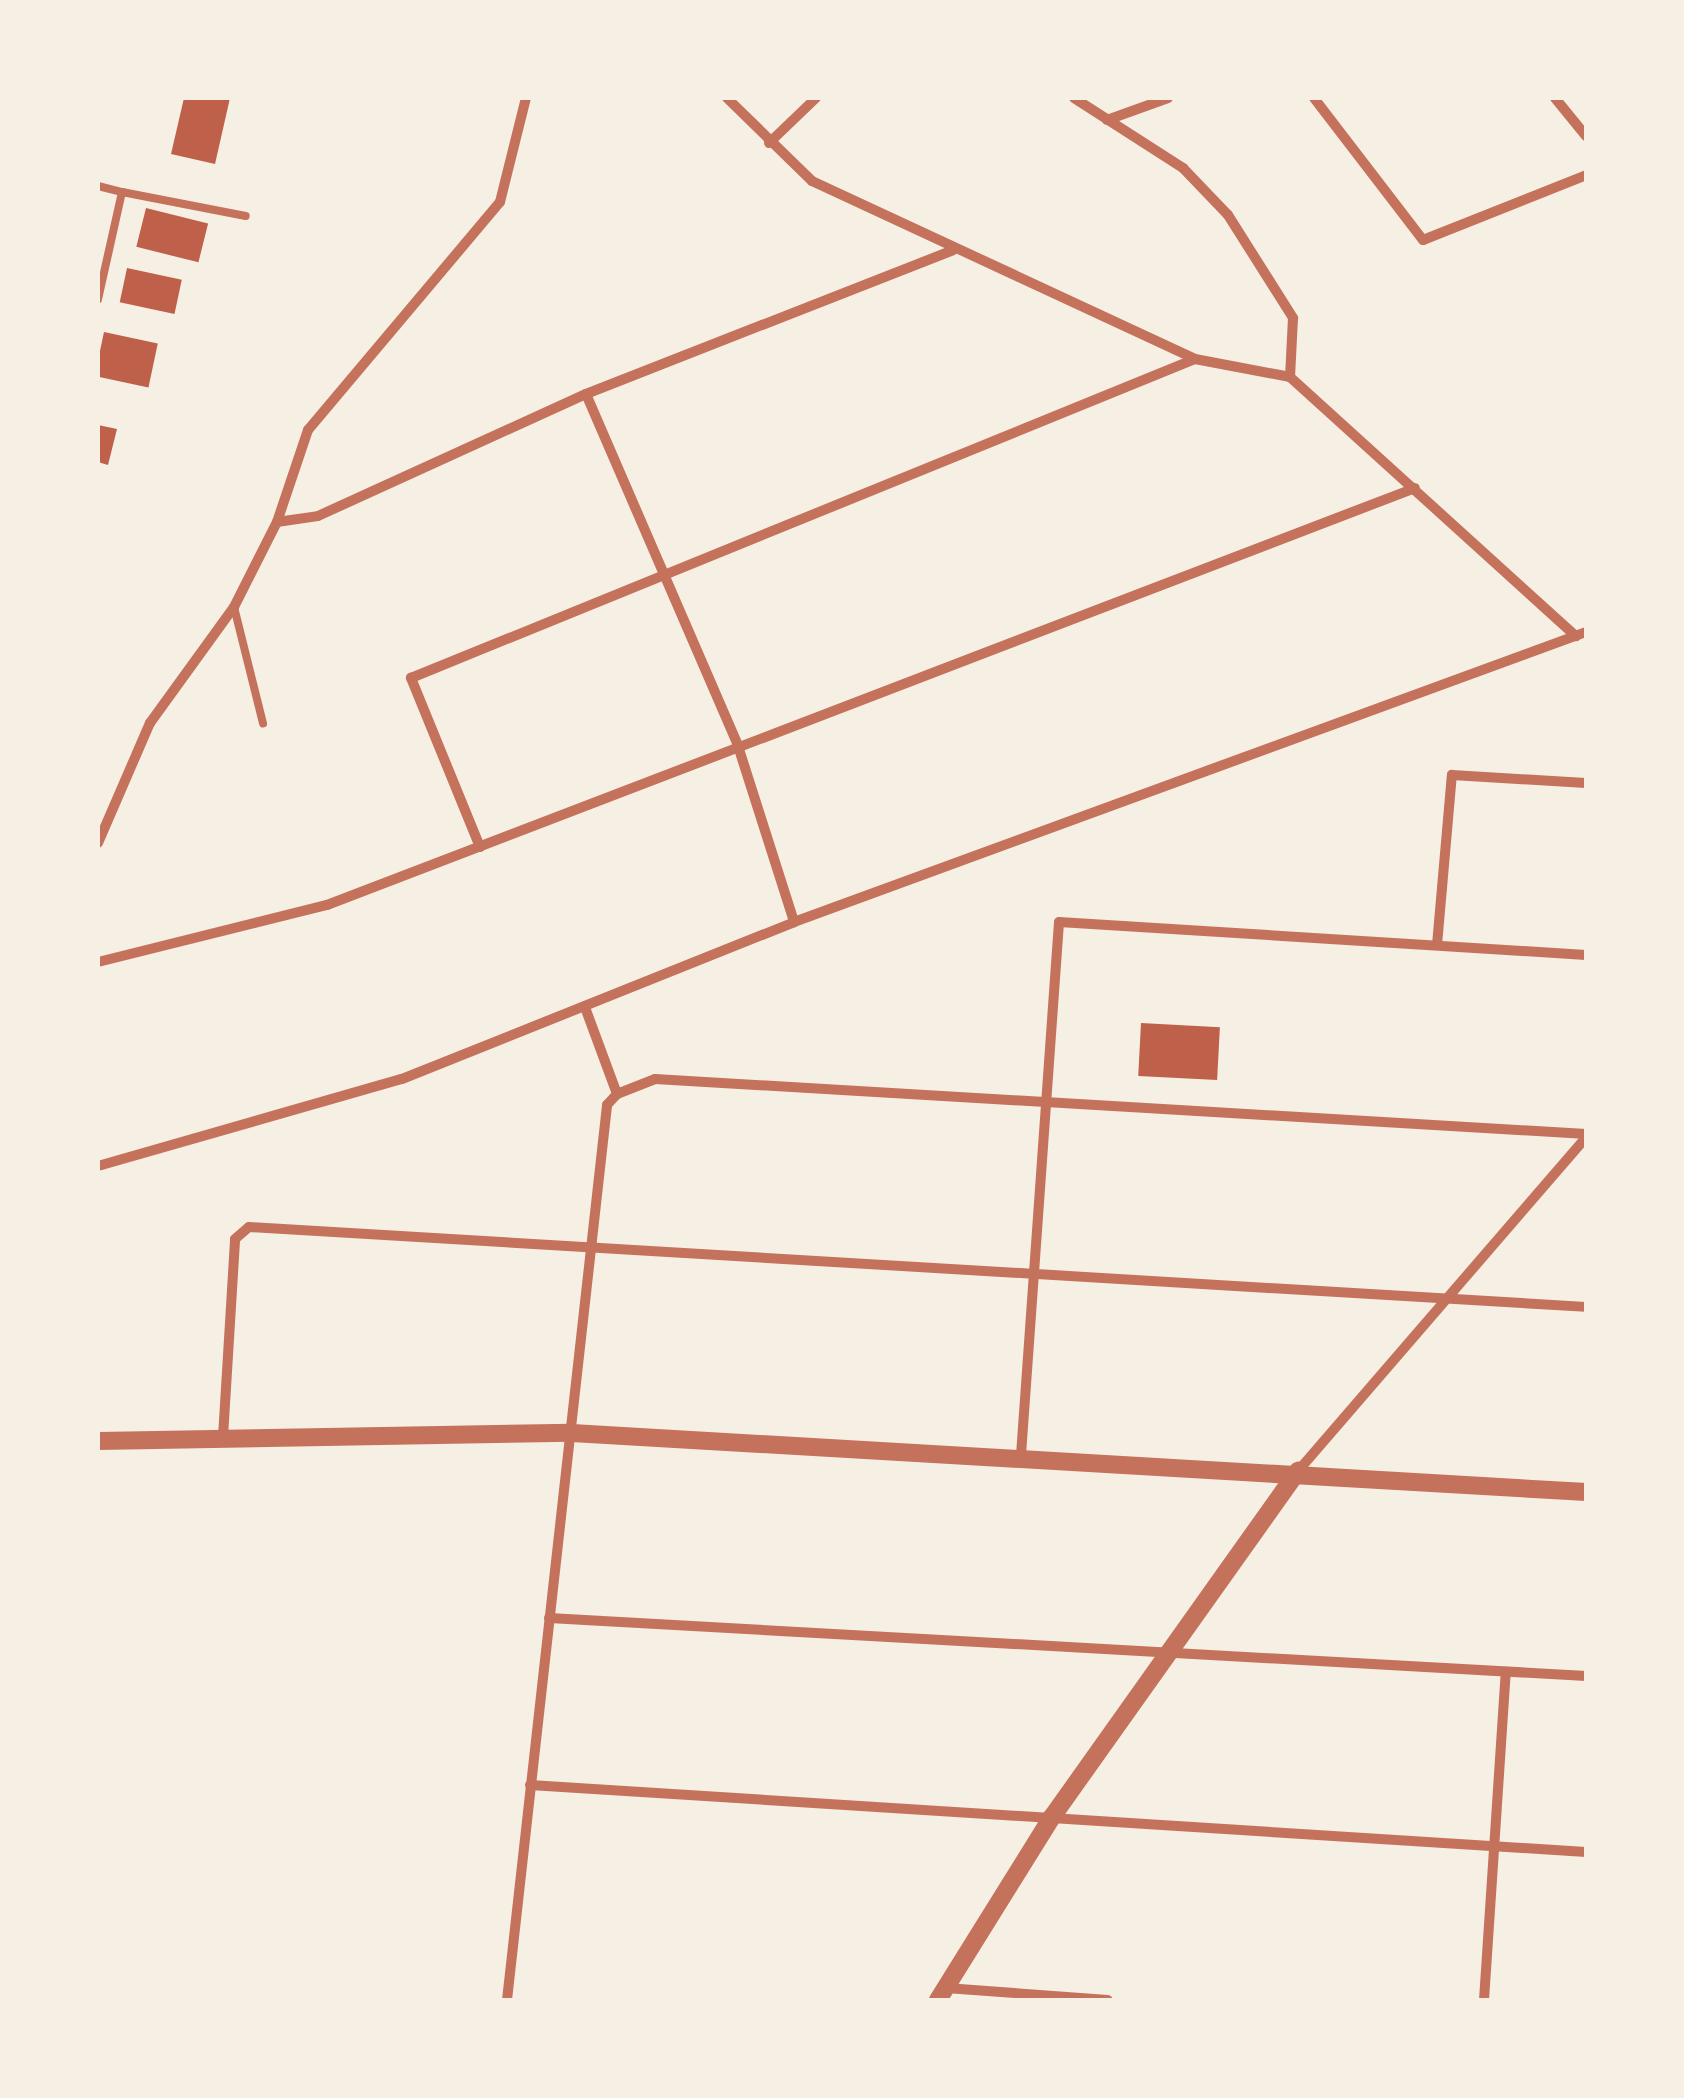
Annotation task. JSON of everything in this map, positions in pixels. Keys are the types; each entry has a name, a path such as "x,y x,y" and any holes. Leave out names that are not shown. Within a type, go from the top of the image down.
{"street":[{"path":"98,843 150,723 234,608 277,522 308,430 500,202 526,98"},
{"path":"98,1166 402,1079 586,1010 794,922 1581,634 1290,376 1195,359 812,181 727,98"},
{"path":"769,143 816,98"},
{"path":"1074,98 1183,168 1228,214 1292,318 1290,376"},
{"path":"1108,120 1168,98"},
{"path":"1314,98 1423,240 1586,175"},
{"path":"1554,98 1586,136"},
{"path":"277,522 318,516 586,394 954,250"},
{"path":"480,846 411,678 1195,359"},
{"path":"586,394 738,746 794,922"},
{"path":"98,962 326,905 1414,488"},
{"path":"1438,946 1452,776 1586,783"},
{"path":"1021,1454 1050,1102 1059,922 1586,955"},
{"path":"586,1010 616,1094"},
{"path":"507,2000 606,1106 616,1094 655,1079 1586,1136"},
{"path":"1108,2000 942,1994 1052,1817 1298,1472 1440,1299 1586,1136"},
{"path":"223,1437 235,1239 249,1227 591,1252 1586,1307"},
{"path":"98,1441 572,1433 1021,1454 1586,1492"},
{"path":"549,1618 1586,1676"},
{"path":"1484,2000 1506,1672"},
{"path":"530,1785 1586,1852"}],"lane":[{"path":"98,186 246,216"},
{"path":"98,299 122,192"},
{"path":"234,608 263,723"}],"building":[{"path":"184,98 230,98 215,164 171,154"},
{"path":"146,208 208,223 198,262 136,247"},
{"path":"127,268 182,280 174,314 120,302"},
{"path":"104,332 158,343 148,387 98,377"},
{"path":"98,425 117,429 108,465 98,462"},
{"path":"1141,1023 1220,1027 1217,1080 1138,1076"}]}
